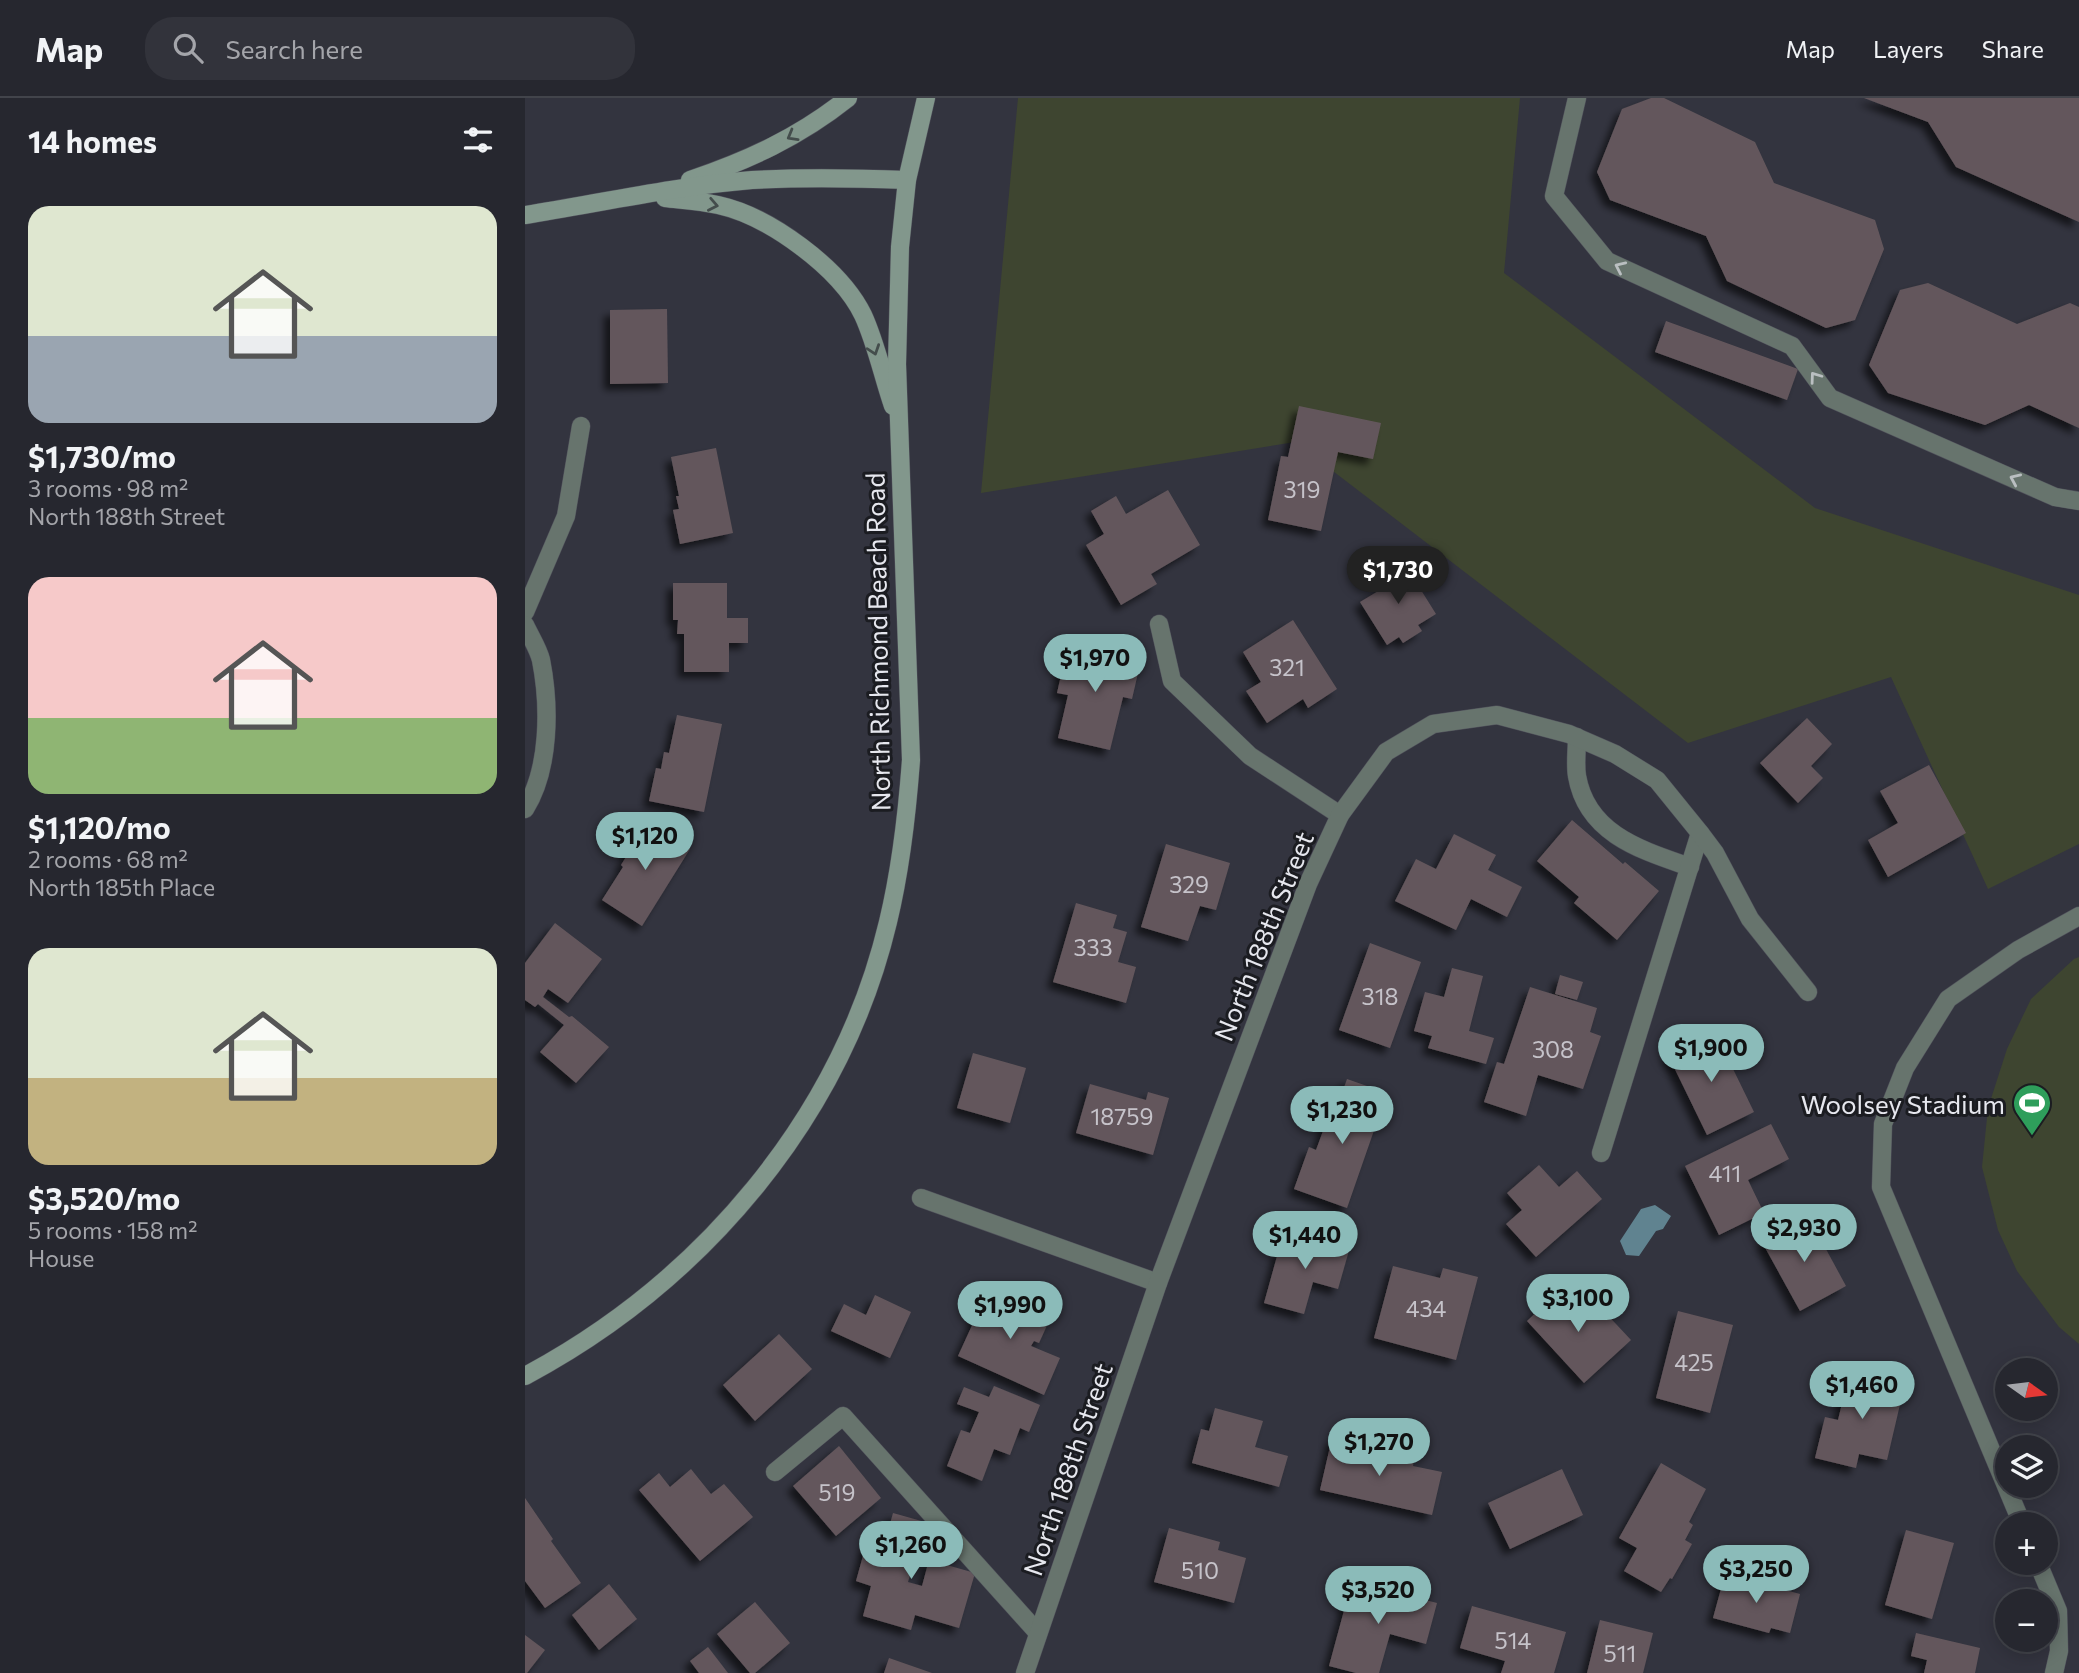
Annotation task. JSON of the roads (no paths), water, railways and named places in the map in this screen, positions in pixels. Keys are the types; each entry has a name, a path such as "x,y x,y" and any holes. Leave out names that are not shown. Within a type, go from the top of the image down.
{"main road":[{"path":"646,195 742,162 801,131 848,98"},
{"name":"North Richmond Beach Road","path":"525,1376 563,1356 623,1316 688,1262 737,1211 784,1150 818,1096 848,1037 874,972 900,869 911,760 897,364 900,239 907,180 926,98"},
{"path":"525,215 705,186 763,180 907,180"},
{"path":"646,195 720,205 771,226 811,254 836,277 862,314 900,426"}],"street":[{"path":"1577,98 1554,196 1607,261 1792,346 1830,398 2055,497 2079,501"},
{"path":"525,612 566,516 581,426"},
{"path":"1159,624 1172,681 1250,756 1340,815"},
{"path":"525,625 540,658 547,730 534,794 525,809"},
{"name":"North 188th Street","path":"1025,1673 1158,1283 1308,884 1340,815 1386,752 1433,724 1497,715 1577,737 1615,754 1657,780 1700,833 1715,853 1750,919 1808,992"},
{"path":"1577,737 1577,774 1590,810 1624,842 1690,867"},
{"path":"1601,1153 1700,833"},
{"path":"2017,1512 1881,1187 1883,1124 1905,1068 1948,999 2018,950 2079,916"},
{"path":"921,1198 1158,1283"},
{"path":"775,1472 843,1416 1038,1633"},
{"path":"2043,1575 2058,1611 2059,1651 2054,1673"}],"water":[{"path":"1655,1205 1671,1216 1663,1229 1656,1231 1639,1256 1626,1255 1620,1241 1641,1209"}],"place":[{"name":"Woolsey Stadium","path":"2032,1137"}]}
